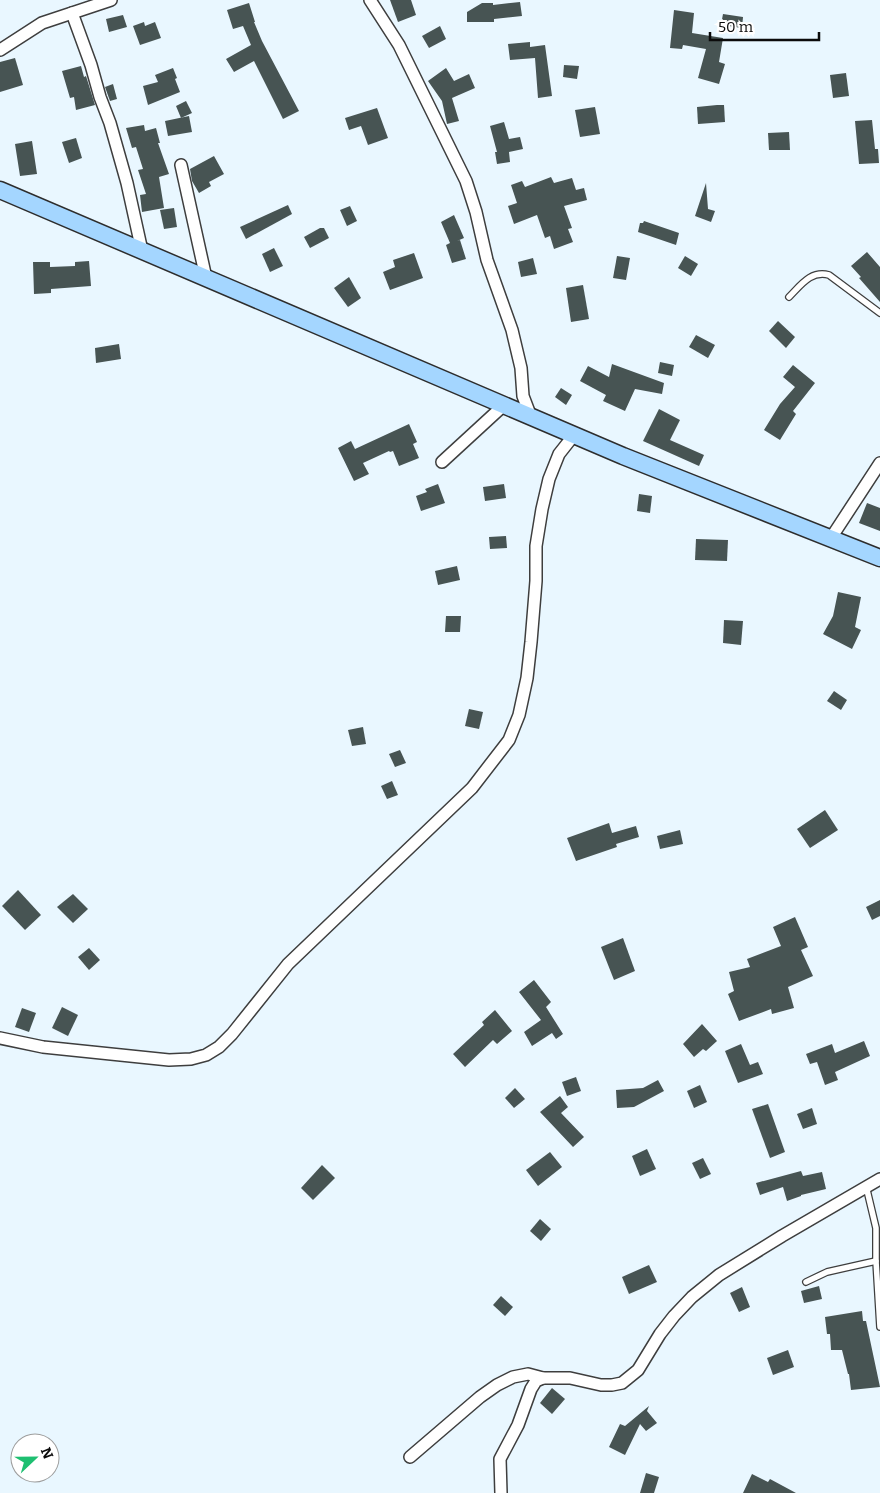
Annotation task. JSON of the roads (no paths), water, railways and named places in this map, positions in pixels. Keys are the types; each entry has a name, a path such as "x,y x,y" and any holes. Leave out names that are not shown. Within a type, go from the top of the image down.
{"street":[{"path":"0,50 42,23 111,0"},
{"path":"370,0 399,45 466,181 476,212 487,260 512,330 521,368 524,396 531,417"},
{"path":"72,13 110,123 127,182 142,251"},
{"path":"181,165 206,278"},
{"path":"0,190 574,435 880,558"},
{"path":"442,462 504,405"},
{"path":"0,1038 43,1047 168,1060 191,1059 206,1055 219,1047 232,1034 288,964 472,788 509,740 519,715 527,678 536,581 536,546 542,509 549,479 559,454 574,435"},
{"path":"831,538 880,462"},
{"path":"410,1457 480,1397 513,1377 528,1374 543,1378 570,1378 612,1386 631,1378 674,1316 712,1280 782,1236 880,1179"},
{"path":"501,1493 500,1459 518,1425 531,1389 536,1381 543,1378"}],"lane":[{"path":"789,297 813,275 823,273 829,275 880,312"},
{"path":"866,1186 876,1228 880,1327"},
{"path":"806,1282 827,1272 876,1261"}]}
